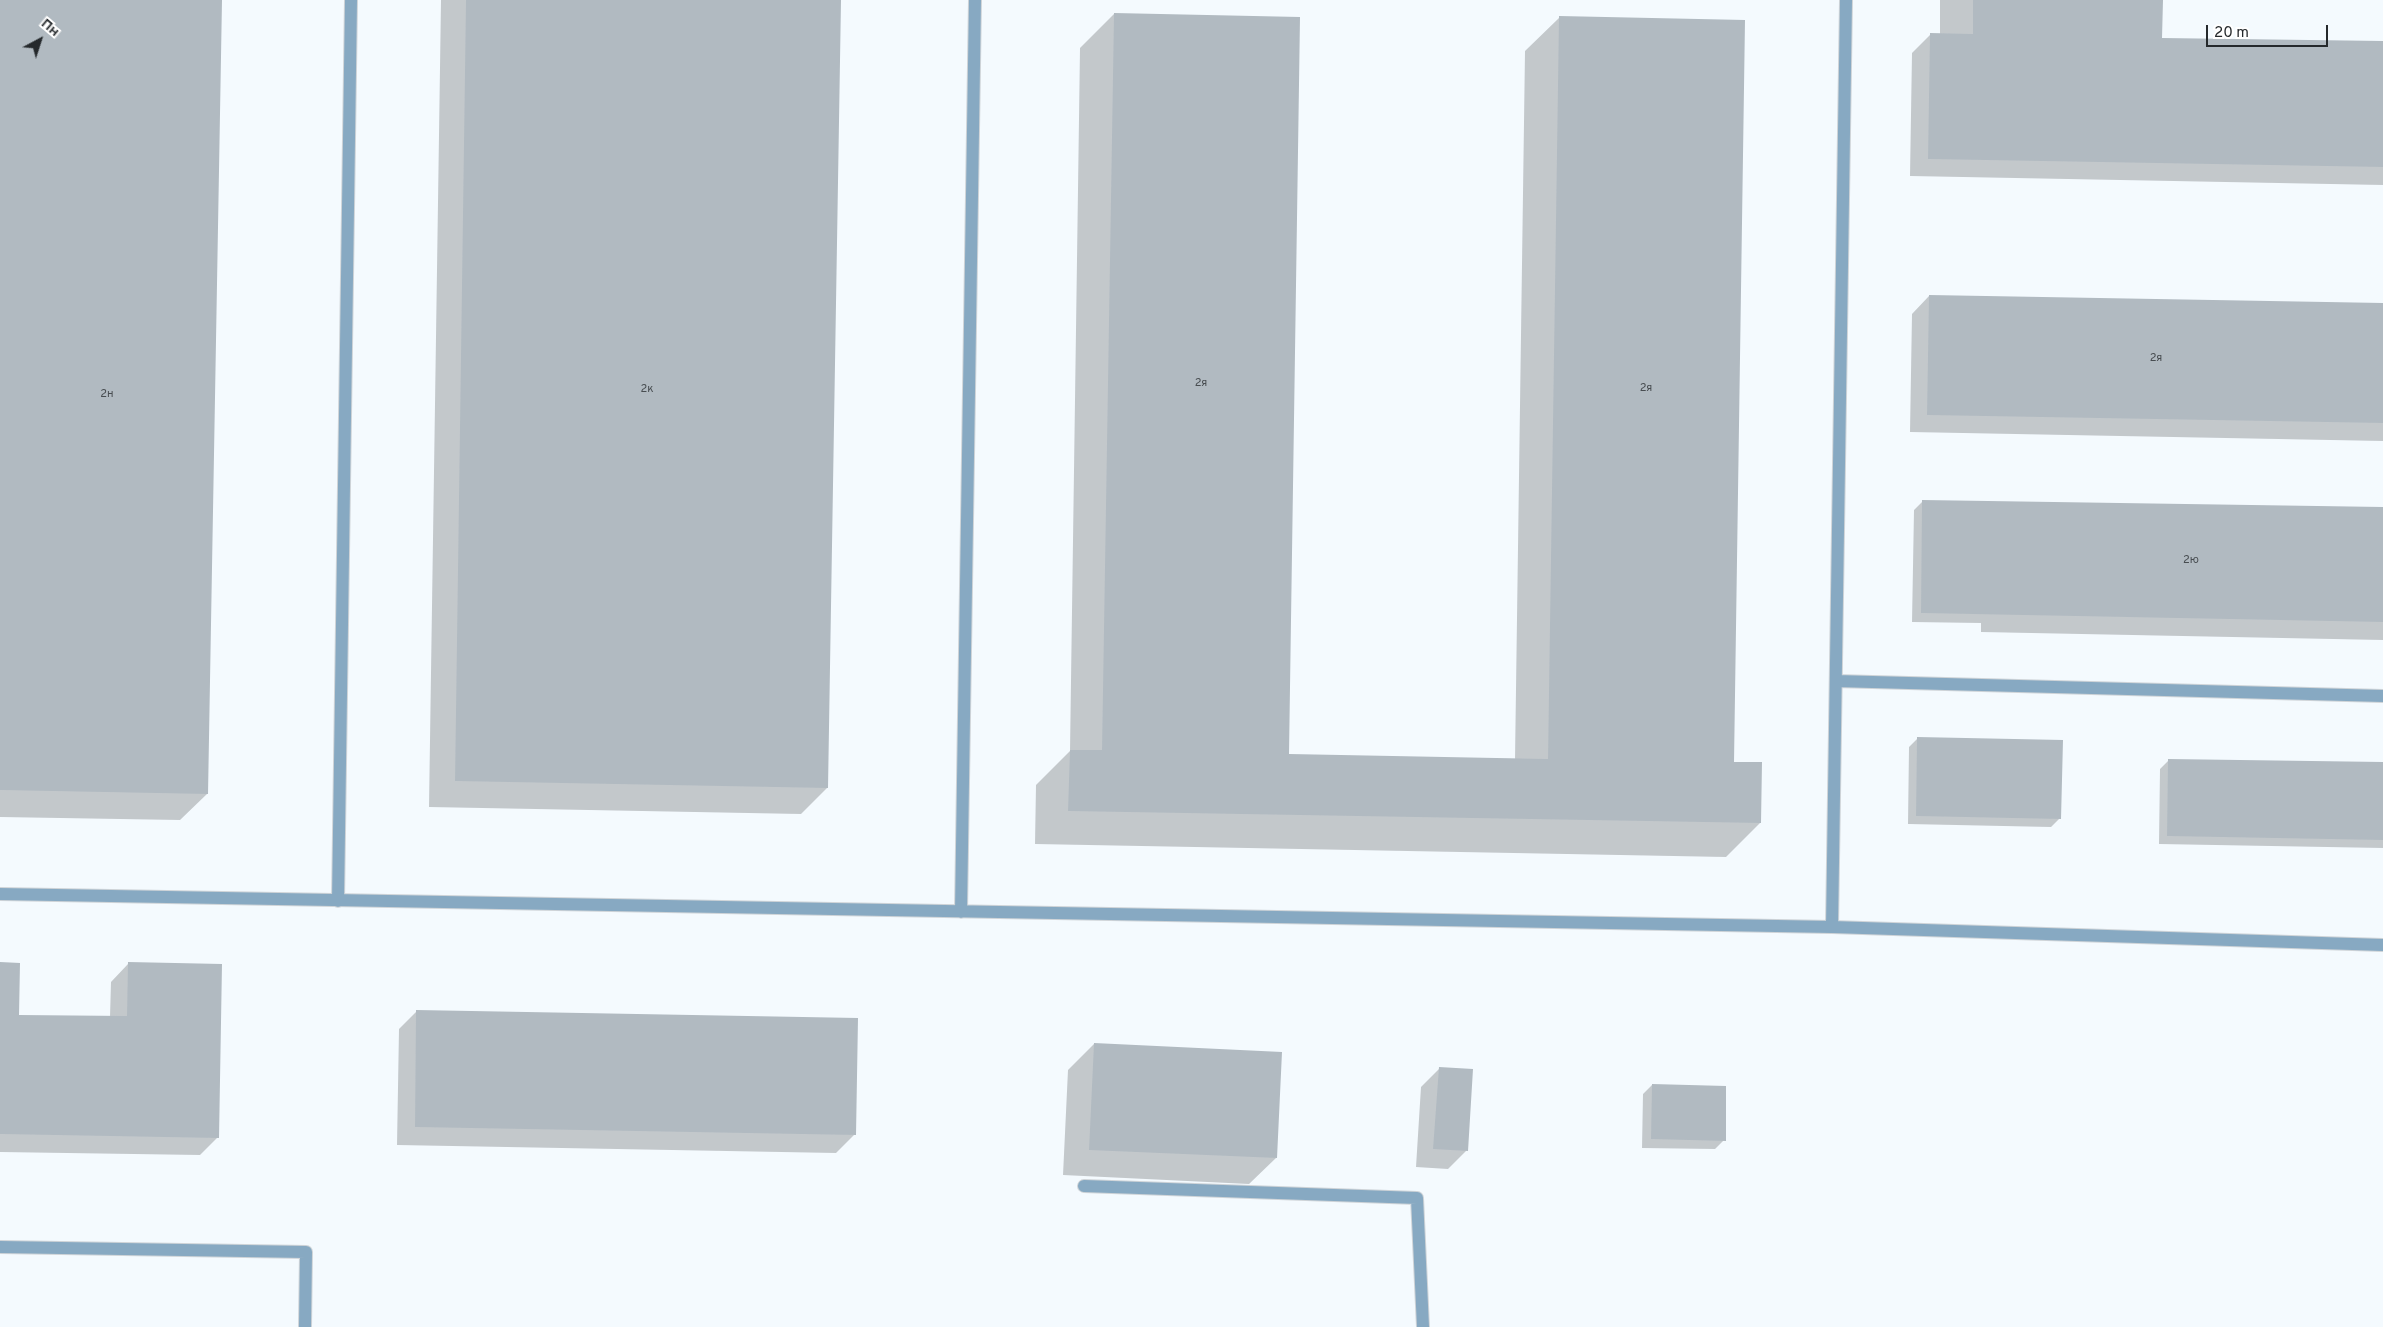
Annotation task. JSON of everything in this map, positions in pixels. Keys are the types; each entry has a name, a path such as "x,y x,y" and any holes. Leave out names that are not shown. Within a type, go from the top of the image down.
{"lane":[{"path":"338,900 352,0"},
{"path":"961,912 974,0"},
{"path":"1832,927 1846,0"},
{"path":"1836,681 2383,696"},
{"path":"0,894 1832,927 2383,945"},
{"path":"1084,1186 1417,1198 1423,1327"},
{"path":"0,1247 306,1252 305,1327"}],"building":[{"path":"0,0 222,0 208,794 0,790"},
{"path":"466,0 841,0 828,788 455,781"},
{"path":"1973,0 2163,0 2162,38 2383,41 2383,167 1928,159 1930,33 1973,34"},
{"path":"1114,13 1300,17 1289,754 1548,759 1559,16 1745,20 1734,762 1762,762 1761,823 1068,811 1070,750 1102,750"},
{"path":"1929,295 2383,303 2383,423 1927,415"},
{"path":"1922,500 2383,507 2383,622 1921,613"},
{"path":"1917,737 2063,740 2061,819 1916,816"},
{"path":"2168,759 2383,762 2383,840 2167,836"},
{"path":"0,962 20,963 19,1015 127,1016 128,962 222,964 219,1138 0,1134"},
{"path":"416,1010 858,1018 856,1135 415,1127"},
{"path":"1094,1043 1282,1052 1277,1158 1089,1150"},
{"path":"1439,1067 1473,1069 1468,1151 1433,1149"},
{"path":"1652,1084 1726,1086 1726,1141 1651,1139"}]}
